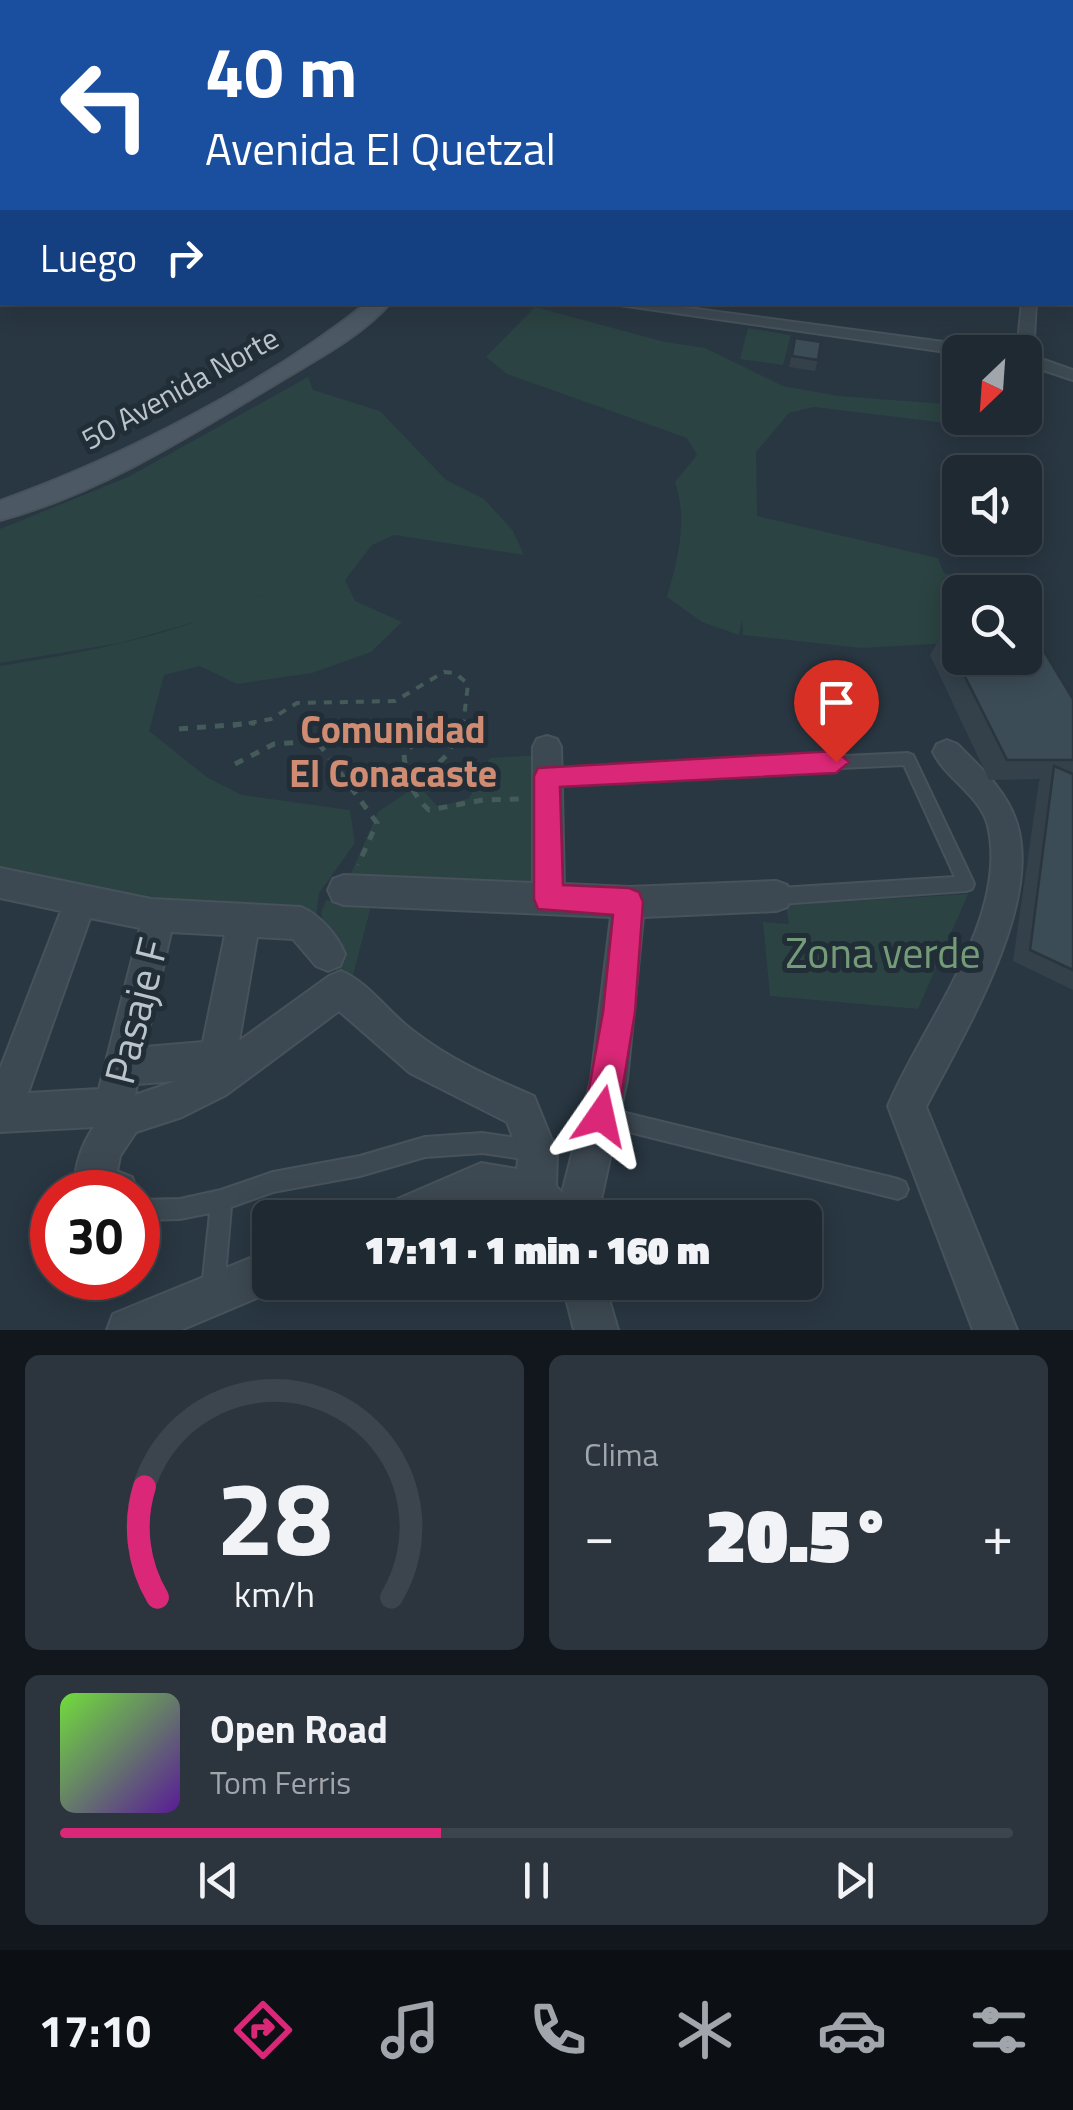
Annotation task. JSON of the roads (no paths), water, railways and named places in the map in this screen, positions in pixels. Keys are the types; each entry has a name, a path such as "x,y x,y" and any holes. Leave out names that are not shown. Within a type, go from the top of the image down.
{"street":[{"name":"50 Avenida Norte","path":"0,511 86,479 161,441 342,333 377,305"},
{"path":"628,305 942,347"},
{"path":"1027,335 1029,305"},
{"path":"1042,364 1073,376"},
{"path":"947,752 1002,823 1007,852 983,955 907,1106 995,1330"},
{"path":"547,774 548,899"},
{"path":"350,880 548,899 629,902 776,896"},
{"path":"0,883 160,915 301,923 379,1031 462,1087 520,1109 537,1151 545,1200"},
{"path":"1,1113 81,900"},
{"path":"580,1200 601,1116 619,1012 629,902"},
{"name":"Pasaje F","path":"1,1113 113,1107 160,915"},
{"path":"122,1067 218,1059 244,919"},
{"path":"95,1170 102,1148 124,1117 169,1104 213,1082 335,971"},
{"path":"443,1200 481,1184 533,1200"},
{"path":"129,1330 252,1278"},
{"path":"588,1300 596,1330"}],"lane":[{"path":"547,774 908,759 966,884 776,896"},
{"path":"601,1116 898,1189"},
{"path":"160,1209 221,1200 273,1182 360,1166 425,1147 482,1143 537,1151"},
{"path":"212,1295 221,1200"}],"district":[{"name":"Comunidad El Conacaste","path":"393,752"}],"park label":[{"name":"Zona verde","path":"883,953"}]}
